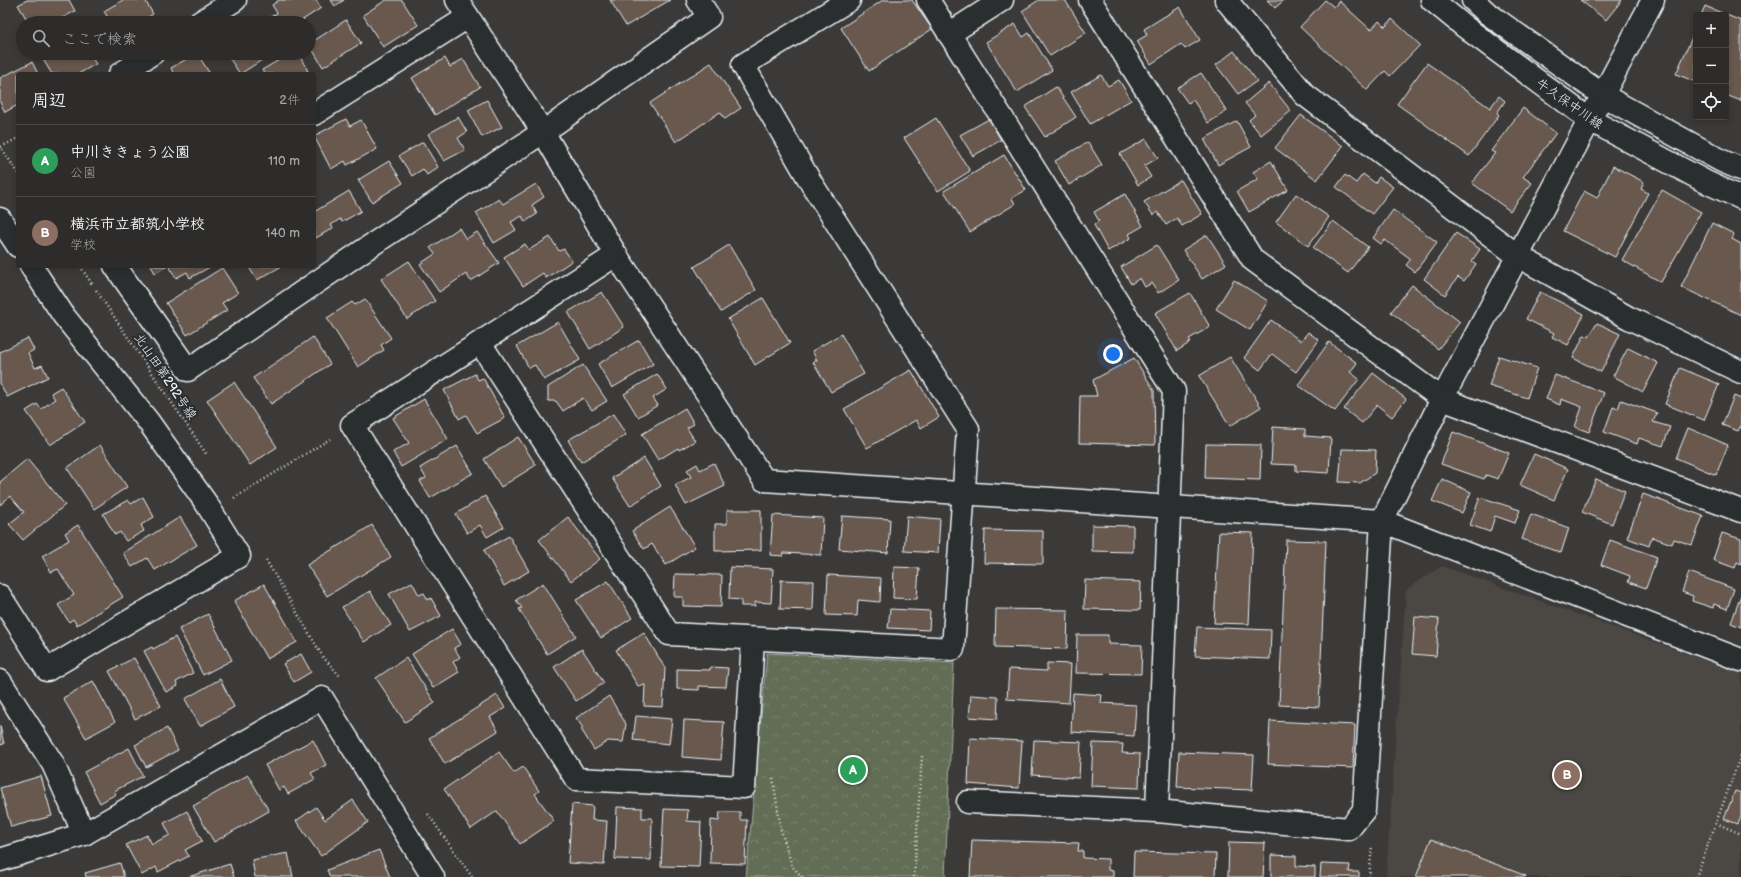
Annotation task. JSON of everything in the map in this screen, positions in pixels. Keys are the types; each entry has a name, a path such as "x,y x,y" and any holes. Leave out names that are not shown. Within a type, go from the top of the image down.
{"street":[{"path":"211,16 235,0"},
{"path":"116,268 188,370 364,250 543,132 709,17 698,0"},
{"path":"480,344 669,634 953,649 968,429 813,186 743,65 849,0"},
{"path":"928,0 1174,391 1157,812"},
{"path":"949,34 1002,0"},
{"path":"1090,0 1253,260 1442,400 1741,511"},
{"path":"1226,0 1305,95 1518,256 1629,318 1741,372"},
{"name":"牛久保中川線","path":"1432,0 1464,27 1590,120 1706,182 1741,198"},
{"name":"牛久保中川線","path":"1473,0 1487,13 1604,96 1722,161 1741,169"},
{"path":"968,802 1157,812 1349,829 1364,810 1382,520 1442,400 1604,96 1653,0"},
{"path":"316,113 463,8 543,132 616,255 764,480 1170,505 1382,520 1741,660"},
{"path":"123,72 142,60"},
{"path":"0,219 16,243"},
{"path":"616,255 352,425 576,779 744,787 753,639"},
{"path":"0,596 46,670 239,556 206,503 148,421 64,316 32,268"},
{"path":"0,681 53,764 84,834"},
{"path":"0,860 84,834 322,698 433,877"}],"path":[{"path":"16,139 0,147 16,170"},
{"name":"北山田第292号線","path":"81,268 212,461"},
{"path":"230,492 234,498 352,425"},
{"path":"914,877 922,756"},
{"path":"1696,877 1741,757"},
{"path":"773,774 781,830 792,866 802,877"},
{"path":"1716,823 1741,834"}],"shaded area":[{"path":"1442,566 1741,673 1741,877 1386,877 1406,590"}],"green space":[{"path":"767,653 954,663 945,877 746,877"}],"building":[{"path":"27,0 69,0 75,11 66,16 25,16 18,5"},
{"path":"123,0 145,0 153,14 150,16 107,16 104,11"},
{"path":"279,0 316,0 321,8 309,16 272,16 277,13 272,5"},
{"path":"331,0 344,0 335,6"},
{"path":"386,0 402,0 418,25 383,47 363,15"},
{"path":"610,0 670,0 626,26"},
{"path":"883,0 912,0 932,29 869,71 841,28"},
{"path":"1039,0 1065,0 1086,33 1050,56 1022,11"},
{"path":"1267,0 1284,0 1275,8"},
{"path":"1325,0 1334,7 1339,1 1371,30 1379,21 1385,27 1392,19 1420,45 1390,76 1385,71 1367,90 1300,27"},
{"path":"1580,0 1622,0 1606,20"},
{"path":"1705,6 1719,12 1702,12"},
{"path":"1180,7 1200,40 1185,49 1181,44 1151,64 1137,41 1147,35 1144,29"},
{"path":"1729,16 1741,21 1741,101 1729,96"},
{"path":"346,20 361,43 323,67 316,56 316,39"},
{"path":"1015,24 1023,37 1029,33 1052,70 1017,92 986,42"},
{"path":"1693,35 1693,81 1676,74"},
{"path":"1234,51 1257,81 1238,94 1216,65"},
{"path":"445,58 450,67 463,59 480,87 435,115 412,78"},
{"path":"43,60 93,60 96,64 82,72 51,72"},
{"path":"185,60 201,60 209,72 173,72 171,68"},
{"path":"231,60 262,60 243,72 239,72"},
{"path":"279,60 302,60 308,71 264,72 262,70"},
{"path":"32,62 37,72 16,72 16,106 5,112 0,102 0,78"},
{"path":"711,63 741,108 725,119 720,112 676,142 650,103"},
{"path":"1427,63 1490,108 1499,96 1505,101 1497,113 1499,115 1469,156 1397,104"},
{"path":"1201,73 1227,111 1208,123 1193,100 1188,103 1177,88"},
{"path":"1101,75 1108,86 1119,80 1131,100 1090,124 1071,92"},
{"path":"1269,83 1291,111 1261,135 1249,120 1255,115 1245,103"},
{"path":"1056,87 1076,117 1045,137 1025,107"},
{"path":"487,100 502,127 482,137 468,110"},
{"path":"1523,108 1556,133 1523,177 1532,183 1510,211 1472,183 1495,153 1491,151"},
{"path":"1301,115 1343,146 1317,180 1275,148"},
{"path":"458,117 467,132 458,138 465,150 444,161 428,134"},
{"path":"936,118 970,171 938,191 904,138"},
{"path":"346,119 350,126 361,120 377,149 347,165 345,161 331,169 316,140 316,135"},
{"path":"989,119 1001,140 973,156 960,135"},
{"path":"1237,121 1251,147 1218,165 1204,139"},
{"path":"1146,139 1158,158 1144,166 1151,177 1138,185 1120,154"},
{"path":"423,142 438,167 427,175 423,169 412,176 399,156"},
{"path":"1088,142 1102,165 1069,185 1055,161"},
{"path":"1004,155 1026,190 1012,198 1015,204 970,232 944,191"},
{"path":"389,161 403,183 372,202 358,180"},
{"path":"1271,161 1288,190 1249,212 1237,191 1258,179 1253,172"},
{"path":"1613,166 1644,182 1641,189 1648,193 1615,257 1563,231 1584,191 1597,198"},
{"path":"1363,174 1375,183 1379,177 1393,187 1372,214 1336,187 1345,175 1356,183"},
{"path":"1181,180 1202,214 1182,226 1177,218 1166,225 1158,212 1153,215 1144,202"},
{"path":"536,184 544,197 532,205 537,214 525,222 522,216 511,222 516,230 494,243 476,213 499,199 503,204"},
{"path":"1662,190 1701,212 1661,282 1622,260"},
{"path":"349,191 361,211 342,222 340,219 331,225 333,228 316,238 316,211"},
{"path":"1125,194 1143,226 1129,234 1131,238 1108,251 1094,225 1099,221 1094,212"},
{"path":"1296,194 1329,217 1308,246 1276,222"},
{"path":"1393,210 1437,242 1415,272 1406,265 1411,259 1385,240 1381,244 1373,238"},
{"path":"1333,221 1368,247 1348,273 1313,248"},
{"path":"1712,223 1734,234 1732,239 1741,244 1741,315 1681,287"},
{"path":"459,228 466,239 477,232 499,263 471,281 466,274 439,292 420,264 435,254 430,248"},
{"path":"1456,233 1480,249 1472,261 1476,264 1464,281 1458,277 1445,295 1424,279"},
{"path":"1207,235 1226,264 1202,279 1183,250"},
{"path":"550,237 559,251 564,249 572,261 546,278 543,273 523,286 504,257 525,244 529,250"},
{"path":"729,245 756,290 721,312 694,267"},
{"path":"1157,245 1179,280 1158,293 1152,283 1145,287 1140,278 1131,284 1121,267"},
{"path":"409,261 435,301 407,319 381,279"},
{"path":"152,268 164,268 155,273"},
{"path":"170,268 208,268 190,278 187,272 176,278"},
{"path":"222,268 238,293 222,303 227,310 187,335 166,303"},
{"path":"249,268 278,268 257,280"},
{"path":"1234,280 1268,301 1250,330 1216,309"},
{"path":"1412,285 1460,322 1438,349 1391,312"},
{"path":"602,292 624,327 590,349 568,312"},
{"path":"1540,292 1584,314 1568,345 1552,337 1554,333 1526,319"},
{"path":"1190,293 1210,327 1189,339 1191,342 1177,351 1155,313"},
{"path":"763,298 790,343 755,365 728,319"},
{"path":"365,299 391,338 381,345 384,350 358,367 327,318 352,302 355,305"},
{"path":"1271,320 1301,341 1308,332 1319,340 1296,372 1272,354 1260,370 1244,358"},
{"path":"558,322 580,360 544,380 535,365 529,368 517,346"},
{"path":"1597,323 1620,334 1601,372 1573,358 1584,335 1589,337"},
{"path":"841,334 864,374 831,392 813,362 817,360 812,351"},
{"path":"313,337 330,364 271,404 253,378"},
{"path":"28,338 34,350 28,353 35,368 42,365 48,377 7,397 0,383 0,352"},
{"path":"639,340 653,364 612,388 598,364"},
{"path":"1329,342 1357,363 1350,372 1359,379 1335,411 1298,385"},
{"path":"1628,348 1658,363 1643,392 1613,376"},
{"path":"1499,356 1537,368 1527,398 1489,386"},
{"path":"1230,357 1261,407 1230,426 1199,376"},
{"path":"1134,358 1154,390 1155,445 1079,443 1080,396 1097,396 1093,380"},
{"path":"583,365 607,401 592,410 583,398 563,411 556,401 548,401 548,387"},
{"path":"1680,368 1719,384 1704,420 1665,404"},
{"path":"911,370 939,417 921,428 916,420 867,448 844,409"},
{"path":"1373,373 1406,399 1392,417 1377,405 1362,423 1344,409"},
{"path":"475,374 478,380 483,378 505,418 477,433 466,415 459,419 444,390"},
{"path":"657,374 667,389 653,398 658,405 638,417 624,394"},
{"path":"1555,375 1604,393 1589,432 1575,427 1582,407 1561,399 1560,405 1546,399"},
{"path":"234,382 277,447 250,465 207,400"},
{"path":"61,387 85,422 50,445 26,411 37,404 41,409 55,399 51,393"},
{"path":"1734,396 1741,399 1741,428 1740,427 1738,431 1722,425"},
{"path":"424,399 448,439 401,467 393,452 409,443 393,418"},
{"path":"1621,400 1657,413 1653,422 1670,427 1663,446 1639,438 1637,444 1604,432 1613,407 1618,409"},
{"path":"685,408 694,424 687,428 695,441 679,450 678,448 658,460 642,434"},
{"path":"613,414 626,435 581,462 568,440"},
{"path":"1273,427 1305,429 1305,436 1331,438 1329,473 1296,471 1296,465 1271,464"},
{"path":"1688,428 1728,445 1716,475 1676,458"},
{"path":"1453,432 1509,453 1498,479 1486,475 1484,479 1441,464"},
{"path":"518,437 536,465 501,487 484,459"},
{"path":"1206,444 1261,445 1260,480 1205,478"},
{"path":"100,445 127,487 94,509 67,468"},
{"path":"457,446 473,473 430,498 420,481 426,478 420,468"},
{"path":"1342,449 1376,450 1375,473 1360,483 1339,482"},
{"path":"1534,454 1568,469 1554,500 1520,485"},
{"path":"644,458 661,486 630,506 612,478"},
{"path":"27,459 65,505 23,540 9,524 24,512 10,496 0,505 0,482"},
{"path":"714,463 725,486 686,505 675,485 691,477 687,470 697,464 700,470"},
{"path":"1442,479 1471,492 1462,513 1432,501"},
{"path":"1596,479 1625,491 1612,524 1582,512"},
{"path":"1643,494 1703,516 1692,545 1674,539 1672,544 1652,537 1649,546 1627,538"},
{"path":"485,496 504,527 487,537 480,525 467,533 456,514"},
{"path":"143,497 154,517 141,525 144,531 126,541 120,532 115,535 103,514 128,500 131,504"},
{"path":"1480,497 1520,510 1515,523 1495,516 1490,532 1470,525"},
{"path":"670,507 695,547 666,565 652,544 644,549 632,531"},
{"path":"727,510 761,510 761,550 715,551 715,524 727,524"},
{"path":"1531,514 1569,528 1561,553 1522,539"},
{"path":"773,515 823,518 821,555 784,553 783,556 770,555"},
{"path":"842,516 890,519 888,553 839,549"},
{"path":"907,516 940,519 938,553 904,551"},
{"path":"180,517 197,545 155,570 147,558 132,567 123,553"},
{"path":"568,517 600,559 571,581 539,540"},
{"path":"78,525 123,597 77,625 73,619 69,622 58,605 74,595 58,569 51,572 42,556 69,540 65,533"},
{"path":"372,525 391,557 327,596 307,565"},
{"path":"1092,525 1133,526 1133,552 1092,551"},
{"path":"985,530 1043,531 1043,564 984,563"},
{"path":"1219,532 1253,533 1249,624 1214,623"},
{"path":"1722,533 1741,539 1741,564 1737,562 1735,568 1713,560"},
{"path":"509,536 529,571 504,586 484,550"},
{"path":"1286,540 1326,541 1319,707 1279,705"},
{"path":"1610,540 1657,557 1646,588 1628,582 1630,576 1601,565"},
{"path":"730,567 773,569 771,603 755,602 755,606 741,606 741,600 729,599"},
{"path":"894,567 919,568 917,599 893,598"},
{"path":"1689,572 1734,589 1727,609 1714,604 1713,608 1692,601 1693,596 1682,592"},
{"path":"675,574 722,575 721,607 683,606 683,597 674,597"},
{"path":"828,575 881,578 880,602 858,600 857,616 826,615"},
{"path":"781,580 814,581 813,610 780,609"},
{"path":"1085,580 1141,582 1140,610 1084,609"},
{"path":"608,581 632,618 601,638 576,600"},
{"path":"412,582 419,595 424,593 428,600 431,598 441,616 410,632 389,594"},
{"path":"543,583 576,636 547,654 519,609 522,608 516,600"},
{"path":"264,584 297,642 267,659 234,601"},
{"path":"370,591 391,625 364,642 342,607"},
{"path":"1741,595 1741,627 1731,623"},
{"path":"890,609 930,611 929,630 888,628"},
{"path":"996,609 1068,610 1067,649 995,647"},
{"path":"208,614 232,660 203,675 179,629"},
{"path":"1415,617 1439,619 1436,656 1412,654"},
{"path":"1197,627 1271,630 1270,659 1195,656"},
{"path":"452,629 461,644 454,648 460,657 453,662 459,672 433,688 412,654"},
{"path":"644,633 665,668 663,707 644,706 645,685 638,686 616,650"},
{"path":"1077,635 1108,635 1108,644 1142,645 1141,674 1076,673"},
{"path":"175,637 193,673 176,682 178,686 166,692 144,651 152,647 153,649"},
{"path":"582,649 604,683 576,701 554,667"},
{"path":"301,654 311,672 294,682 283,664"},
{"path":"134,658 161,706 135,719 109,671"},
{"path":"406,658 435,703 405,722 376,678"},
{"path":"1047,663 1071,664 1069,703 1007,699 1009,669 1047,671"},
{"path":"710,667 728,668 726,687 699,686 699,690 677,689 677,669 710,670"},
{"path":"220,679 234,707 200,726 185,699"},
{"path":"93,681 115,722 86,738 63,698"},
{"path":"1073,693 1102,695 1101,703 1136,705 1134,736 1071,732"},
{"path":"497,695 505,708 490,717 498,731 445,764 429,738"},
{"path":"971,695 998,697 997,719 969,717"},
{"path":"609,696 626,724 623,742 608,741 594,750 576,718"},
{"path":"636,716 672,719 669,744 633,740"},
{"path":"684,720 724,722 721,760 682,757"},
{"path":"1270,721 1355,725 1353,768 1268,764"},
{"path":"0,726 4,744 0,745"},
{"path":"167,728 178,750 146,767 135,745"},
{"path":"970,738 1022,741 1019,788 968,784"},
{"path":"313,740 326,765 311,773 315,779 288,794 284,787 279,790 265,765"},
{"path":"1034,740 1081,742 1079,778 1032,775"},
{"path":"1093,743 1123,744 1122,753 1140,754 1139,788 1091,786"},
{"path":"129,748 143,776 114,791 116,794 100,803 84,772"},
{"path":"499,752 514,773 523,767 539,791 535,794 554,821 520,844 497,811 471,829 444,789"},
{"path":"1179,752 1254,755 1252,790 1177,787"},
{"path":"248,775 269,811 214,842 193,806"},
{"path":"41,776 52,816 11,827 0,788"},
{"path":"1735,791 1741,793 1741,817 1738,824 1724,819"},
{"path":"353,800 368,822 321,856 296,821 316,807 325,820"},
{"path":"572,804 593,806 592,820 607,821 604,865 568,863"},
{"path":"617,807 642,808 642,818 652,818 651,860 615,859"},
{"path":"664,809 688,810 687,821 701,822 699,867 661,866"},
{"path":"187,811 202,841 185,850 189,856 158,872 156,867 142,875 126,845 147,835 152,844 170,835 164,823"},
{"path":"720,812 740,812 740,820 747,820 745,864 710,863 711,820 719,821"},
{"path":"1431,839 1526,876 1416,877"},
{"path":"972,840 1079,843 1078,851 1083,851 1083,858 1108,859 1108,870 1113,871 1113,877 970,877"},
{"path":"1229,842 1265,843 1263,877 1228,877"},
{"path":"379,850 390,877 330,877 327,870"},
{"path":"1134,852 1216,854 1215,877 1133,877"},
{"path":"288,853 293,877 255,877 252,860"},
{"path":"1271,855 1296,856 1296,866 1315,867 1315,877 1271,877"},
{"path":"120,863 124,877 86,877 85,873"},
{"path":"230,864 234,877 188,877"},
{"path":"1321,864 1350,865 1349,872 1359,872 1359,877 1320,877"}],"place":[{"name":"中川ききょう公園","path":"853,770"},
{"name":"横浜市立都筑小学校","path":"1567,775"}]}
